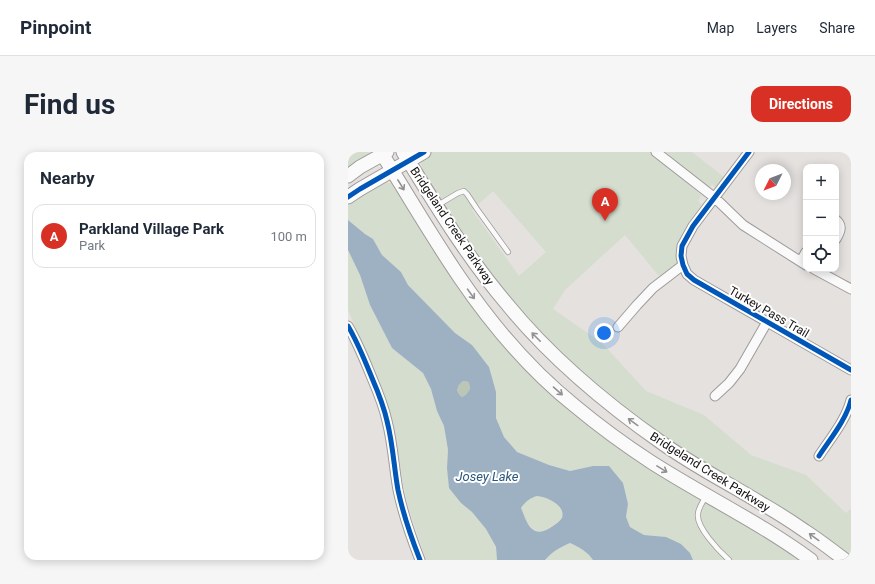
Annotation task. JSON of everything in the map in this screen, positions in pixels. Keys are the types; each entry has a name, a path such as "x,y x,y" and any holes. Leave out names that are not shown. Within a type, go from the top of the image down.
{"main road":[{"path":"349,196 392,170 406,156 424,152"},
{"path":"348,176 383,153"},
{"name":"Bridgeland Creek Parkway","path":"383,153 440,248 464,284 488,318 541,377 575,406 650,462 753,521 811,560"},
{"name":"Bridgeland Creek Parkway","path":"406,156 477,267 506,304 536,337 590,388 662,443 701,469 763,504 845,560"}],"street":[{"path":"656,152 715,198 743,225 803,263"},
{"path":"618,327 653,288 682,265 682,246 693,226 749,152"},
{"path":"839,223 841,228 839,233"},
{"name":"Turkey Pass Trail","path":"682,265 687,274 694,280 851,370"},
{"path":"821,272 851,289"},
{"path":"715,396 729,383 740,369 767,322"},
{"path":"348,326 368,367 387,420 392,442 400,497 420,560"},
{"path":"819,456 840,424 851,400"}],"lane":[{"path":"437,206 458,192 464,191 468,194 508,252"},
{"path":"706,495 698,511 699,520 709,538 728,560"}],"green space":[{"path":"348,152 369,152 363,160 348,168"},
{"path":"432,152 650,152 700,194 701,196 698,201 702,205 683,232 678,245 678,261 671,269 659,276 625,235 565,290 553,309 602,343 646,391 704,415 751,455 806,475 846,513 851,509 851,553 843,552 681,449 607,394 575,366 543,335 512,300 482,263 458,228 422,171 422,159","holes":["493,191 546,252 519,276 472,210"]},
{"path":"666,152 692,152 725,178 716,188 712,184 709,188"},
{"path":"386,180 388,183 393,181 435,247 564,400 805,560 693,560 690,553 666,537 644,535 630,527 626,517 628,504 593,466 570,471 549,465 517,452 504,437 496,418 496,392 472,345 455,333 419,297 408,285 401,272 382,255 373,239 348,220 348,206 359,199 358,196"},
{"path":"348,250 360,275 370,305 392,348 423,373 431,389 437,411 444,426 448,450 447,468 461,503 472,512 486,529 496,548 497,560 426,560 408,506 394,425 386,399 348,310"},
{"path":"463,381 469,383 470,389 466,396 462,397 457,390"},
{"path":"537,496 555,502 561,509 562,513 562,518 559,521 543,531 534,530 529,525 521,508 528,500"},
{"path":"570,543 583,550 593,560 545,560 556,550"}],"water":[{"name":"Josey Lake","path":"348,220 373,239 382,255 401,272 408,285 455,333 472,345 489,367 496,392 496,418 504,437 517,452 549,465 570,471 593,466 609,466 623,483 628,504 626,517 630,527 644,535 666,537 681,544 690,553 693,560 593,560 583,550 570,543 556,550 545,560 497,560 496,547 486,529 449,488 447,468 448,450 444,426 437,411 431,389 423,373 392,348 370,305 360,275 348,250","holes":["463,381 469,383 470,389 466,395 462,397 457,390","537,496 555,502 561,509 562,513 562,518 559,521 542,532 534,530 529,526 521,508 528,500"]}],"cycle path":[{"path":"348,197 424,152"},
{"path":"749,152 693,226 682,246 681,256 687,274 694,280 851,370"},
{"path":"348,326 364,359 384,410 391,438 400,499 420,560"},
{"path":"819,456 842,422 851,400"}],"place":[{"name":"Parkland Village Park","path":"605,221"}]}
